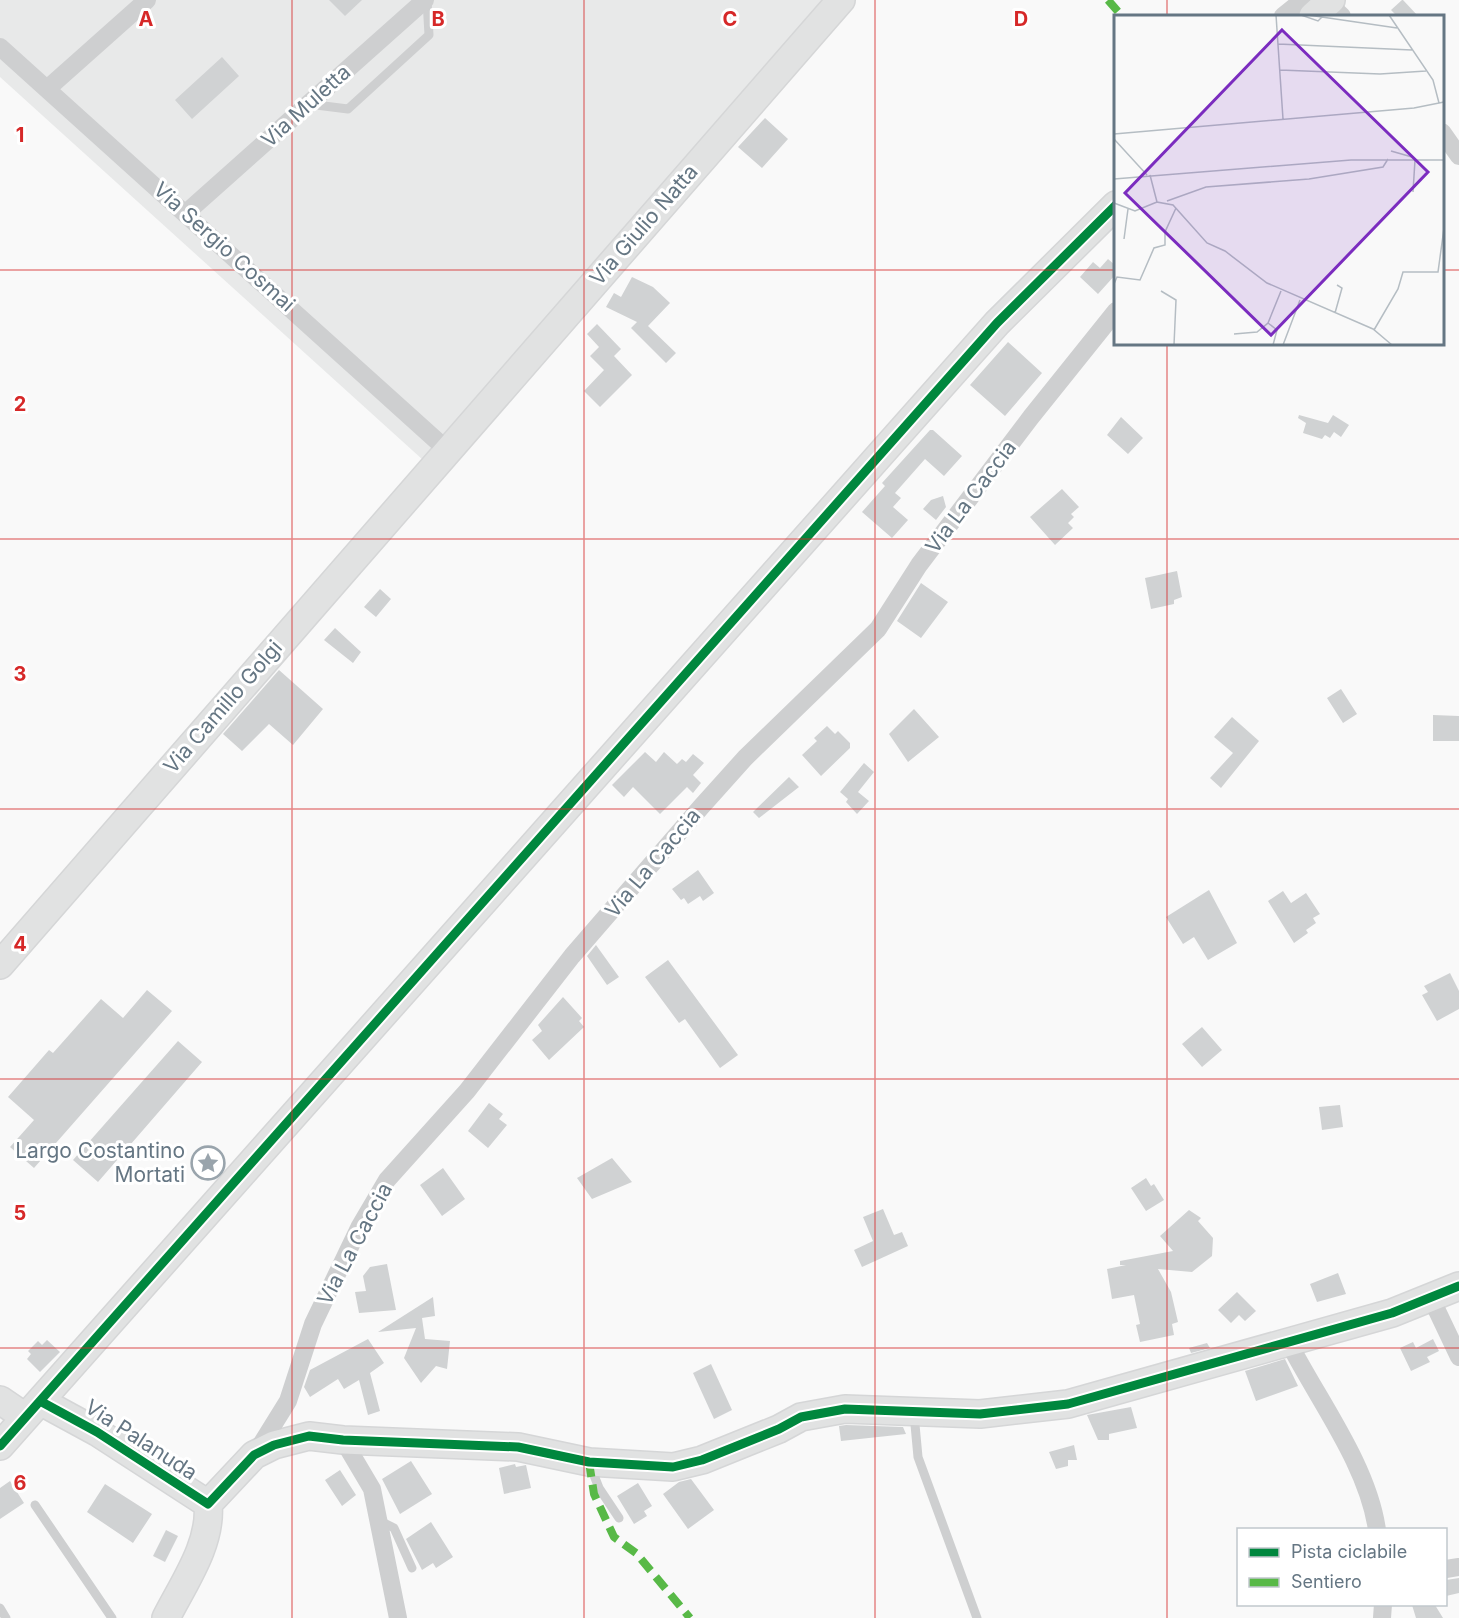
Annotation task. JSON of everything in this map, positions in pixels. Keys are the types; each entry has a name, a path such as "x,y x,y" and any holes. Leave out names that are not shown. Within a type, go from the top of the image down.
{"street":[{"path":"47,89 147,0"},
{"name":"Via Muletta","path":"186,213 426,0"},
{"name":"Via Giulio Natta","path":"447,450 841,0"},
{"path":"1287,15 1323,7"},
{"name":"Via Sergio Cosmai","path":"0,46 447,450"},
{"path":"1444,134 1459,156"},
{"path":"0,1446 997,323 1114,207"},
{"name":"Via La Caccia","path":"254,1455 288,1401 313,1323 360,1226 387,1180 467,1091 572,956 708,799 745,758 878,629 919,565 1031,417 1114,313"},
{"name":"Via Camillo Golgi","path":"0,965 447,450"},
{"name":"Via Palanuda","path":"0,1400 89,1427 208,1504 254,1455 274,1445 309,1436 343,1440 518,1447 589,1462 673,1467 702,1460 779,1429 801,1417 845,1409 914,1414 980,1414 1068,1404 1392,1313 1459,1286"},
{"path":"1431,1298 1459,1357"},
{"path":"1289,1342 1343,1440 1373,1508 1377,1528"},
{"path":"343,1440 372,1489 398,1618"},
{"path":"166,1618 204,1540 209,1520 208,1504"}],"lane":[{"path":"308,104 348,110 429,35 426,0"},
{"path":"914,1414 918,1457 977,1618"},
{"path":"589,1462 599,1488 619,1518"},
{"path":"35,1505 112,1618"},
{"path":"380,1521 394,1528 412,1568"},
{"path":"0,1608 6,1618"}],"shaded area":[{"path":"0,0 826,0 423,460 0,77"}],"building":[{"path":"329,0 362,0 345,16"},
{"path":"1403,0 1417,15 1396,15 1391,10"},
{"path":"222,57 239,76 192,119 175,100"},
{"path":"765,118 788,139 762,168 738,147"},
{"path":"1108,259 1114,264 1114,276 1098,294 1080,277 1093,262 1100,268"},
{"path":"632,277 653,287 670,303 648,326 676,353 666,363 631,328 637,322 606,307 614,293 621,297"},
{"path":"597,324 621,349 614,356 632,375 600,407 584,391 604,370 590,356 599,347 587,334"},
{"path":"1008,342 1042,373 1005,416 970,385"},
{"path":"1299,415 1328,423 1333,415 1349,425 1341,437 1334,432 1330,438 1325,435 1322,439 1303,433 1306,423 1298,418"},
{"path":"1121,417 1143,438 1128,454 1107,435"},
{"path":"930,430 933,430 962,456 944,476 925,459 895,493 901,498 893,507 908,520 892,538 862,512 885,486 882,483"},
{"path":"1062,489 1079,507 1071,514 1074,517 1068,523 1073,528 1055,545 1030,517"},
{"path":"943,496 946,507 936,520 923,509 931,500"},
{"path":"1177,571 1182,597 1174,600 1174,604 1151,609 1145,578"},
{"path":"921,583 948,602 921,638 897,621"},
{"path":"380,589 391,599 376,617 364,607"},
{"path":"335,628 361,652 353,663 324,640"},
{"path":"279,670 323,709 293,745 269,724 242,751 223,734"},
{"path":"1341,689 1357,714 1343,723 1327,698"},
{"path":"914,709 939,737 908,762 889,734"},
{"path":"1433,715 1459,716 1459,741 1433,741"},
{"path":"1232,717 1259,741 1221,788 1210,778 1233,753 1214,737"},
{"path":"827,726 835,734 838,731 850,743 850,748 821,776 802,755 817,741 814,738"},
{"path":"645,752 656,762 664,752 677,764 682,759 686,762 693,754 704,763 693,775 701,783 693,793 687,787 660,814 633,787 624,797 612,785"},
{"path":"864,763 874,772 858,792 869,801 857,814 846,802 848,799 840,792"},
{"path":"789,777 799,787 759,818 753,812"},
{"path":"698,870 714,893 703,901 700,896 688,904 684,898 681,900 672,889"},
{"path":"1209,890 1237,943 1208,960 1194,937 1183,944 1166,917"},
{"path":"1283,891 1291,903 1306,893 1320,914 1313,918 1316,923 1306,930 1308,933 1294,943 1268,901"},
{"path":"596,945 619,977 607,985 587,956"},
{"path":"668,960 738,1055 720,1068 685,1019 679,1023 645,977"},
{"path":"1450,973 1459,991 1459,1009 1437,1021 1422,995 1428,992 1424,986"},
{"path":"147,990 172,1011 34,1168 10,1147 34,1120 8,1097 49,1050 53,1053 101,999 123,1018"},
{"path":"563,997 582,1018 579,1021 584,1027 549,1060 532,1040 542,1031 538,1025"},
{"path":"1202,1027 1222,1050 1202,1067 1182,1044"},
{"path":"178,1041 202,1062 98,1182 73,1160"},
{"path":"489,1103 503,1114 499,1119 507,1125 488,1148 468,1131"},
{"path":"1340,1105 1343,1127 1322,1130 1319,1107"},
{"path":"612,1158 632,1182 592,1199 577,1178"},
{"path":"443,1168 465,1199 442,1216 420,1185"},
{"path":"1146,1178 1151,1186 1154,1184 1164,1200 1146,1211 1131,1188"},
{"path":"883,1209 894,1235 902,1232 908,1246 862,1267 854,1250 873,1241 863,1217"},
{"path":"1189,1210 1201,1218 1198,1221 1213,1238 1212,1256 1192,1272 1158,1269 1171,1292 1178,1322 1172,1324 1174,1335 1140,1342 1136,1325 1140,1324 1134,1295 1112,1299 1107,1269 1126,1265 1120,1265 1120,1261 1173,1251 1160,1236"},
{"path":"387,1264 396,1310 359,1313 355,1292 366,1291 363,1276 370,1267"},
{"path":"1338,1273 1346,1294 1317,1302 1310,1284"},
{"path":"1237,1292 1256,1311 1245,1321 1239,1315 1231,1323 1218,1310"},
{"path":"433,1297 435,1316 422,1318 425,1339 450,1341 447,1369 436,1366 421,1383 404,1358 416,1328 378,1332"},
{"path":"368,1339 384,1363 370,1373 380,1411 368,1415 359,1380 344,1389 338,1379 310,1397 304,1387 310,1370"},
{"path":"1433,1339 1439,1351 1427,1357 1430,1362 1411,1371 1400,1348 1413,1342 1416,1348"},
{"path":"47,1340 60,1352 40,1372 27,1359 31,1354 28,1351 38,1341 42,1345"},
{"path":"1207,1343 1210,1348 1191,1353 1189,1348"},
{"path":"1285,1359 1298,1386 1256,1401 1245,1371"},
{"path":"711,1364 732,1410 714,1419 693,1373"},
{"path":"1131,1407 1137,1428 1109,1434 1109,1440 1098,1440 1087,1415"},
{"path":"839,1426 903,1427 906,1434 841,1441"},
{"path":"1074,1445 1077,1460 1068,1460 1068,1466 1056,1469 1049,1452"},
{"path":"411,1461 432,1494 400,1514 382,1479"},
{"path":"515,1464 516,1467 526,1465 531,1488 504,1494 499,1468"},
{"path":"340,1470 356,1495 342,1506 325,1480"},
{"path":"691,1479 714,1510 688,1529 663,1494 679,1482"},
{"path":"10,1481 24,1503 0,1519 0,1488"},
{"path":"638,1483 652,1506 644,1511 647,1516 634,1524 617,1496"},
{"path":"105,1484 152,1514 133,1543 87,1512"},
{"path":"431,1522 453,1557 436,1568 433,1563 422,1570 406,1539"},
{"path":"166,1530 178,1536 165,1562 153,1556"},
{"path":"1459,1578 1459,1593 1447,1596 1447,1580"},
{"path":"1412,1606 1436,1606 1443,1618 1416,1618"}],"marked path":[{"path":"1108,0 1121,15"},
{"path":"589,1462 594,1494 614,1537 636,1553 690,1618"}],"cycle path":[{"path":"0,1446 997,323 1114,207"},
{"path":"40,1401 97,1432 208,1504 254,1455 274,1445 309,1436 343,1440 518,1447 589,1462 673,1467 702,1460 779,1429 801,1417 845,1409 980,1414 1068,1404 1392,1313 1459,1286"}],"place":[{"name":"Largo Costantino Mortati","path":"208,1163"}]}
